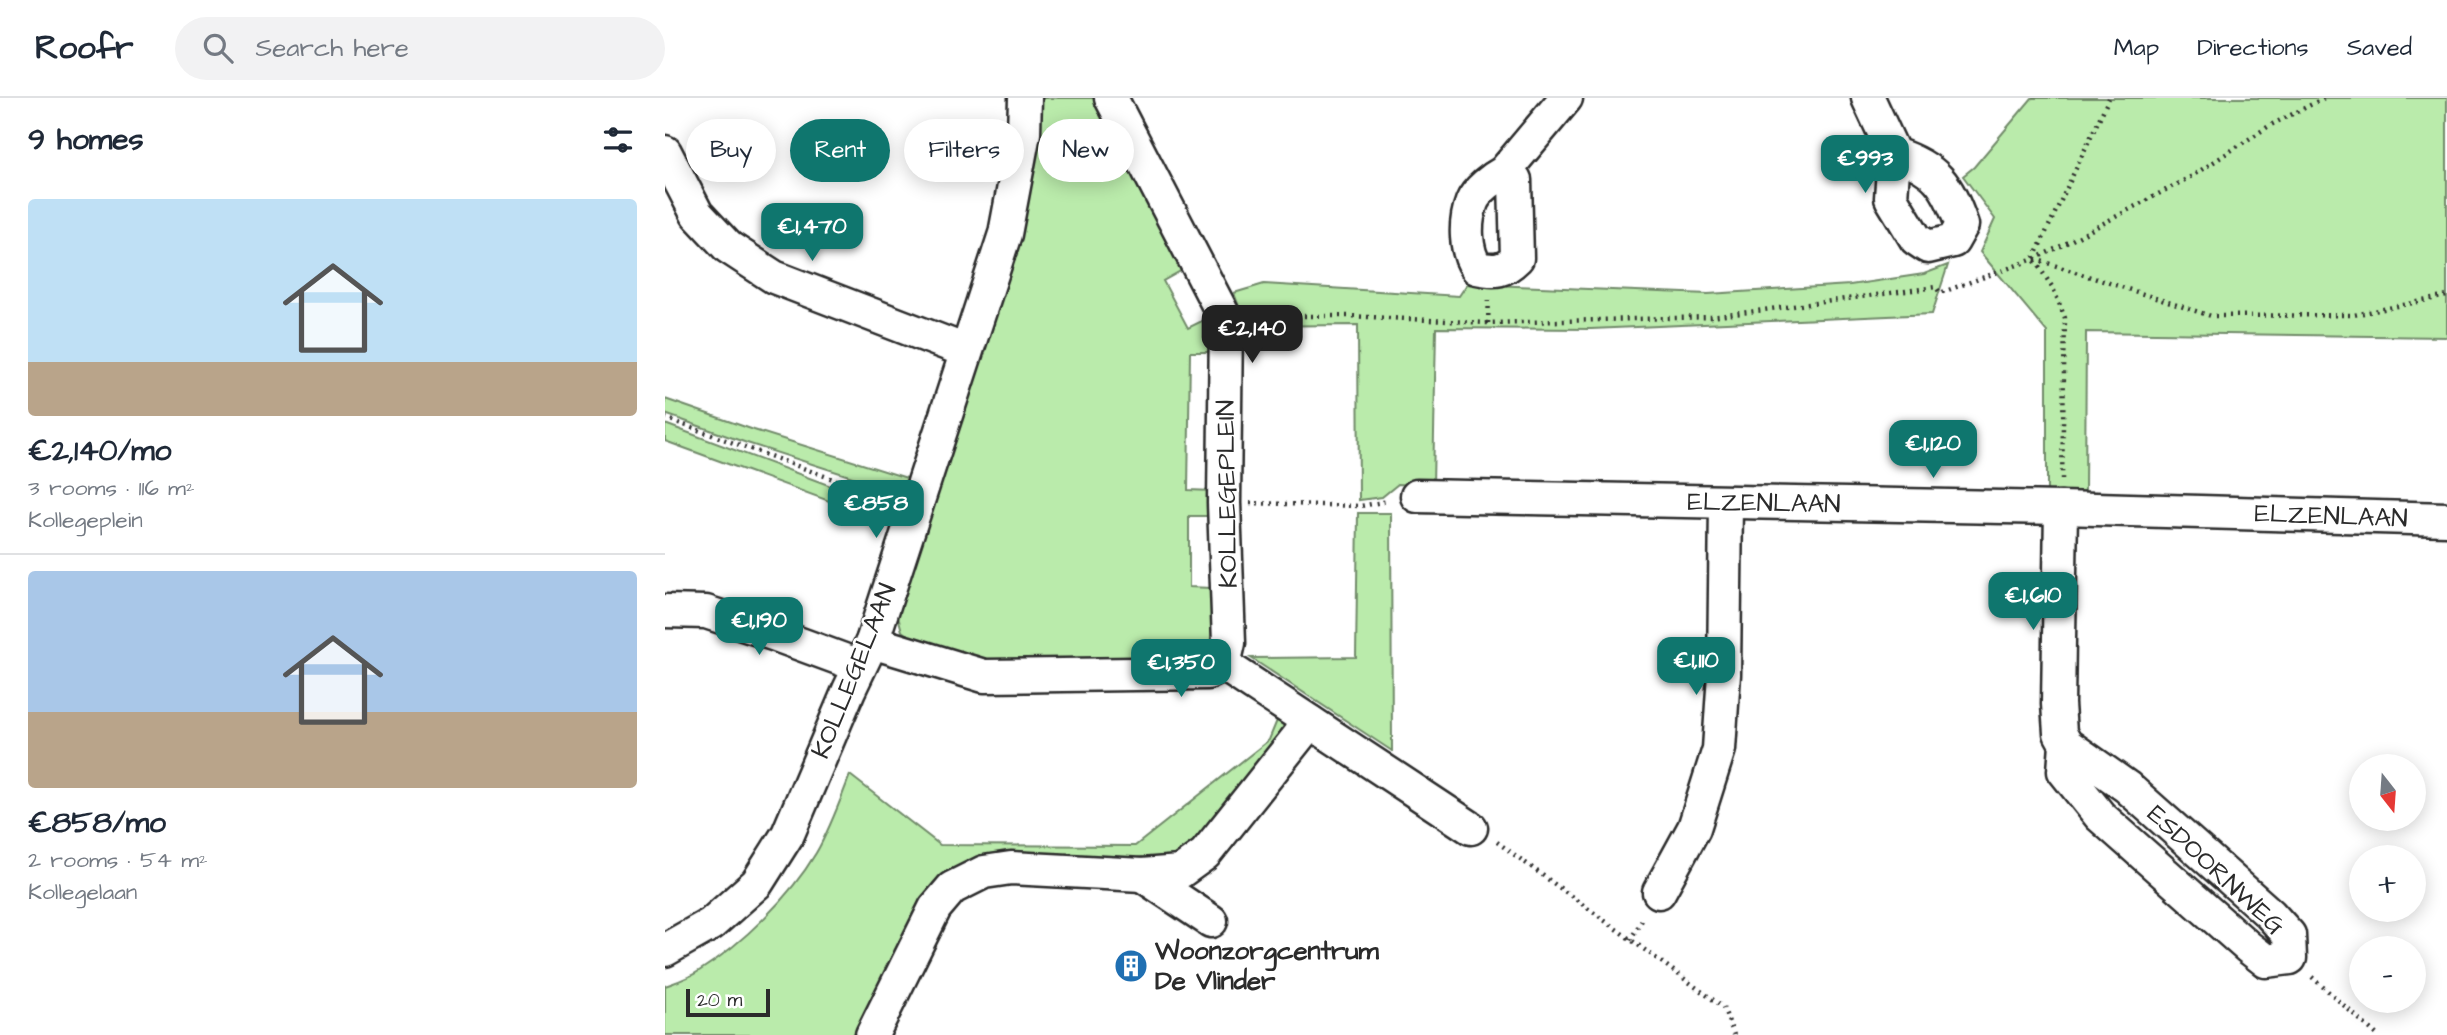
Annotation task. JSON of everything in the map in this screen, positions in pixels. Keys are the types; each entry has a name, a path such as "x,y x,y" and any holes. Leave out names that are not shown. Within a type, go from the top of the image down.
{"street":[{"name":"KOLLEGELAAN","path":"665,950 711,925 757,883 788,834 866,654 1005,234 1024,133 1025,98"},
{"name":"KOLLEGEPLEIN","path":"1111,98 1226,320 1224,503 1229,643 1224,665"},
{"path":"1504,172 1566,98"},
{"path":"1868,98 1894,154"},
{"path":"665,152 697,214 728,247 774,276 966,351"},
{"name":"ELZENLAAN","path":"1417,496 2061,508 2447,519"},
{"path":"1659,892 1694,828 1719,749 1724,674 1726,503"},
{"name":"ESDOORNWEG","path":"2061,508 2058,704 2060,733 2066,744 2064,771 2100,816 2248,947 2266,961 2290,958"},
{"path":"665,611 706,612 773,634 984,676 1208,673 1224,665 1471,828"},
{"path":"1181,886 1310,722"},
{"path":"872,1035 936,908 952,888 984,872 1011,868 1142,875 1181,886 1211,921"}],"path":[{"path":"2034,259 2109,98"},
{"path":"1226,320 1245,316 1349,316 1488,323 1711,317 1935,287 1940,293 2034,259 2192,176 2269,127 2324,98"},
{"path":"2034,259 2211,316 2354,315 2447,296"},
{"path":"2034,259 2053,288 2065,318 2061,508"},
{"path":"665,418 914,508"},
{"path":"1224,503 1361,506 1417,496"},
{"path":"1471,828 1493,839 1723,1007 1734,1035"},
{"path":"2290,958 2377,1035"}],"green space":[{"path":"1037,98 1094,98 1105,119 1038,119 1038,182 1134,182 1134,174 1184,269 1163,281 1188,328 1210,317 1215,352 1190,352 1188,490 1213,491 1212,516 1189,516 1189,587 1211,588 1213,619 1212,637 1208,646 1194,660 987,663 917,643 902,631 896,609 1004,290 1019,226"},
{"path":"2032,98 2447,98 2447,337 2086,332 2085,493 2047,492 2047,332 1980,252 1995,219 1963,176 1974,167"},
{"path":"1948,265 1932,314 1591,329 1436,328 1433,486 1398,484 1382,497 1359,500 1358,325 1246,326 1234,293 1264,284 1459,296 1467,284 1708,294 1850,285 1924,274"},
{"path":"665,399 907,478 899,492 747,443 665,414"},
{"path":"665,424 887,507 893,512 892,524 665,441"},
{"path":"1358,513 1391,513 1392,751 1251,658 1356,657"},
{"path":"1278,718 1284,725 1278,737 1192,846 1176,855 1160,859 996,857 965,866 862,1035 665,1035 665,986 691,976 715,960 779,903 816,853 850,775 940,845 1135,846 1269,740"}],"place":[{"name":"Woonzorgcentrum De Vlinder","path":"1131,966"}]}
